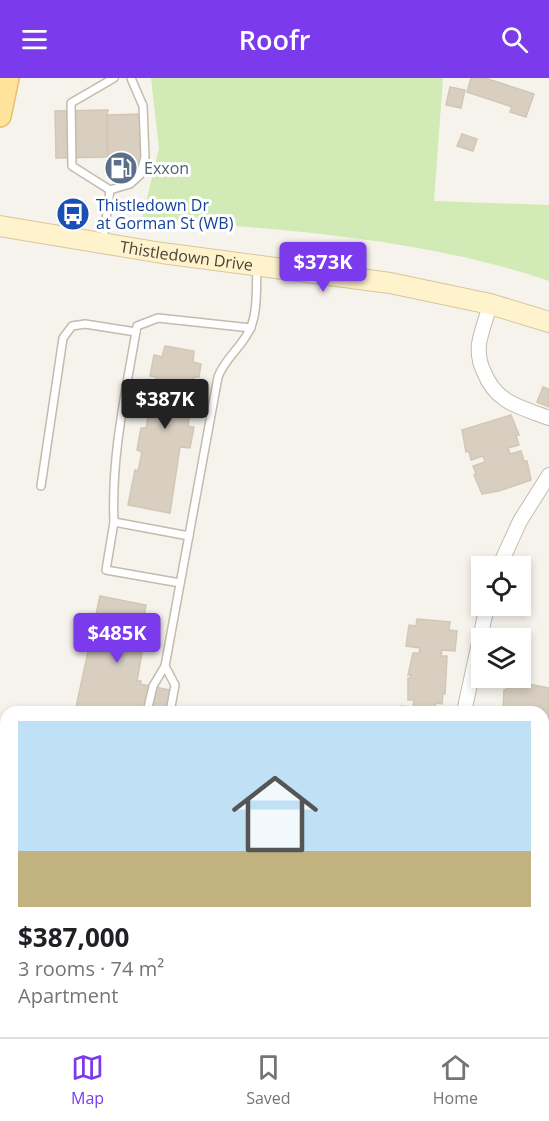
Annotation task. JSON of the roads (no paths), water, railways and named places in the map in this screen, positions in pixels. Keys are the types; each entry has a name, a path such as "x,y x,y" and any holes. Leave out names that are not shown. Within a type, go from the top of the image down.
{"main road":[{"path":"0,116 8,78"},
{"name":"Thistledown Drive","path":"0,226 103,243 390,283 490,304 549,321"}],"street":[{"path":"490,304 479,345 481,364 488,382 496,393 513,405 549,418"},
{"path":"503,556 520,521 549,475"},
{"path":"466,706 485,616"}],"lane":[{"path":"114,78 71,103 72,166 110,190 130,184 140,175 145,157 143,106 131,78"},
{"path":"103,243 110,190"},
{"path":"148,706 153,687 165,666 218,377 223,365 251,328 258,265"},
{"path":"180,583 106,570 114,522 113,498 119,425 137,326 158,318 251,328"},
{"path":"41,486 63,338 72,326 85,324 136,332"},
{"path":"114,522 189,536"},
{"path":"165,666 175,686 171,706"}],"place":[{"name":"Exxon","path":"121,168"},
{"name":"Thistledown Dr at Gorman St (WB)","path":"73,214"}]}
